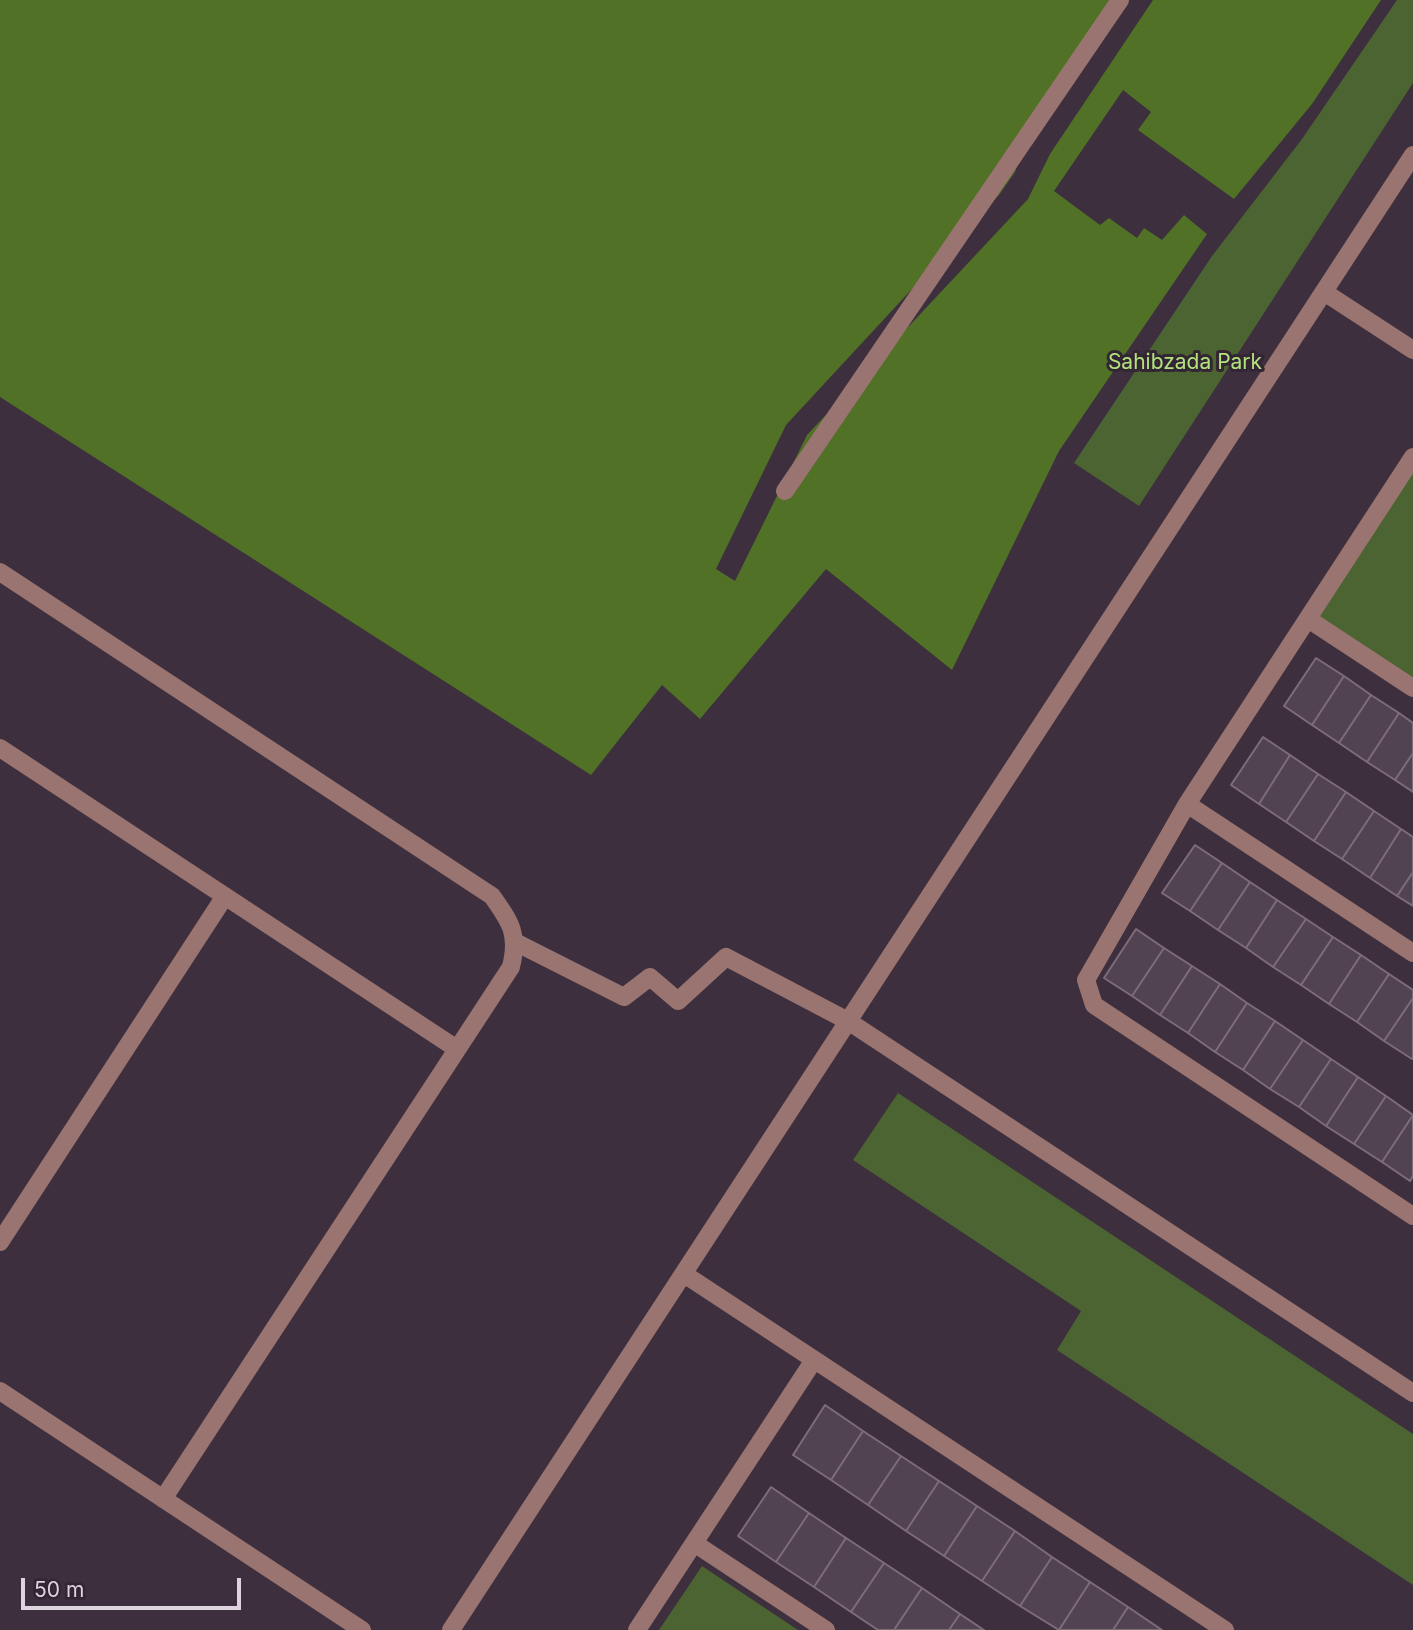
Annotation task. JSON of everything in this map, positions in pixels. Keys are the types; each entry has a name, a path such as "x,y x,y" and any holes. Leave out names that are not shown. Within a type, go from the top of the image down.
{"street":[{"path":"785,491 1119,0"},
{"path":"451,1630 1413,155"},
{"path":"1324,292 1413,350"},
{"path":"1413,457 1187,804 1086,980 1094,1005 1413,1216"},
{"path":"0,572 492,896 508,919 517,943 511,967 163,1499"},
{"path":"1308,619 1413,688"},
{"path":"0,748 457,1049"},
{"path":"1187,804 1413,953"},
{"path":"0,1242 225,896"},
{"path":"517,943 624,997 650,977 678,1001 726,957 848,1021 1413,1393"},
{"path":"684,1274 1225,1630"},
{"path":"637,1630 814,1360"},
{"path":"0,1391 362,1630"},
{"path":"694,1543 827,1630"}],"green space":[{"path":"0,0 1121,0 1025,142 1015,172 999,195 786,425 716,569 735,581 807,435 1028,199 1050,154 1153,0 1381,0 1312,104 1234,199 1138,130 1151,112 1123,90 1054,191 1100,225 1109,218 1137,238 1144,228 1162,240 1184,215 1207,234 1059,451 952,670 826,569 700,719 662,685 591,775 0,397"},
{"name":"Sahibzada Park","path":"1397,0 1413,0 1413,83 1139,506 1074,463 1212,256 1302,139"},
{"path":"1413,457 1413,688 1308,619"},
{"path":"898,1093 1413,1434 1413,1585 1057,1350 1081,1311 853,1160"},
{"path":"702,1566 798,1630 659,1630"}],"building":[{"path":"1316,658 1344,676 1312,725 1284,706"},
{"path":"1344,676 1371,695 1339,743 1312,725"},
{"path":"1371,695 1399,713 1367,762 1339,743"},
{"path":"1399,713 1413,723 1413,753 1395,780 1367,762"},
{"path":"1263,737 1290,755 1259,804 1231,785"},
{"path":"1413,753 1413,792 1395,780"},
{"path":"1290,755 1318,774 1286,822 1259,804"},
{"path":"1318,774 1346,792 1314,841 1286,822"},
{"path":"1346,792 1374,811 1342,859 1314,841"},
{"path":"1374,811 1401,829 1370,878 1342,859"},
{"path":"1401,829 1413,837 1413,872 1397,896 1370,878"},
{"path":"1195,845 1222,863 1190,911 1162,893"},
{"path":"1222,863 1250,882 1218,930 1190,911"},
{"path":"1413,872 1413,906 1397,896"},
{"path":"1250,882 1277,900 1246,948 1218,930"},
{"path":"1277,900 1306,919 1273,967 1246,948"},
{"path":"1306,919 1333,937 1301,985 1273,967"},
{"path":"1136,929 1164,948 1132,996 1104,978"},
{"path":"1333,937 1361,955 1329,1004 1301,985"},
{"path":"1164,948 1192,966 1160,1015 1132,996"},
{"path":"1361,955 1389,974 1357,1022 1329,1004"},
{"path":"1192,966 1220,984 1188,1033 1160,1015"},
{"path":"1389,974 1413,990 1413,998 1384,1041 1357,1022"},
{"path":"1220,984 1247,1003 1215,1052 1188,1033"},
{"path":"1413,998 1413,1058 1412,1059 1384,1041"},
{"path":"1247,1003 1275,1021 1243,1070 1215,1052"},
{"path":"1275,1021 1303,1040 1270,1089 1243,1070"},
{"path":"1303,1040 1331,1059 1299,1107 1270,1089"},
{"path":"1331,1059 1358,1077 1326,1126 1299,1107"},
{"path":"1358,1077 1386,1096 1354,1144 1326,1126"},
{"path":"1386,1096 1413,1115 1382,1162 1354,1144"},
{"path":"1413,1115 1413,1176 1410,1181 1382,1162"},
{"path":"825,1405 863,1431 831,1480 793,1455"},
{"path":"863,1431 901,1456 868,1505 831,1480"},
{"path":"901,1456 939,1481 906,1531 868,1505"},
{"path":"939,1481 977,1506 944,1556 906,1531"},
{"path":"771,1487 809,1513 776,1562 738,1536"},
{"path":"977,1506 1015,1531 982,1581 944,1556"},
{"path":"809,1513 846,1538 814,1587 776,1562"},
{"path":"1015,1531 1052,1557 1020,1606 982,1581"},
{"path":"846,1538 884,1563 851,1612 814,1587"},
{"path":"1052,1557 1090,1582 1059,1630 1020,1606"},
{"path":"884,1563 922,1588 894,1630 878,1630 851,1612"},
{"path":"1090,1582 1128,1607 1113,1630 1059,1630"},
{"path":"922,1588 960,1614 949,1630 894,1630"},
{"path":"1128,1607 1162,1630 1113,1630"},
{"path":"960,1614 984,1630 949,1630"}]}
